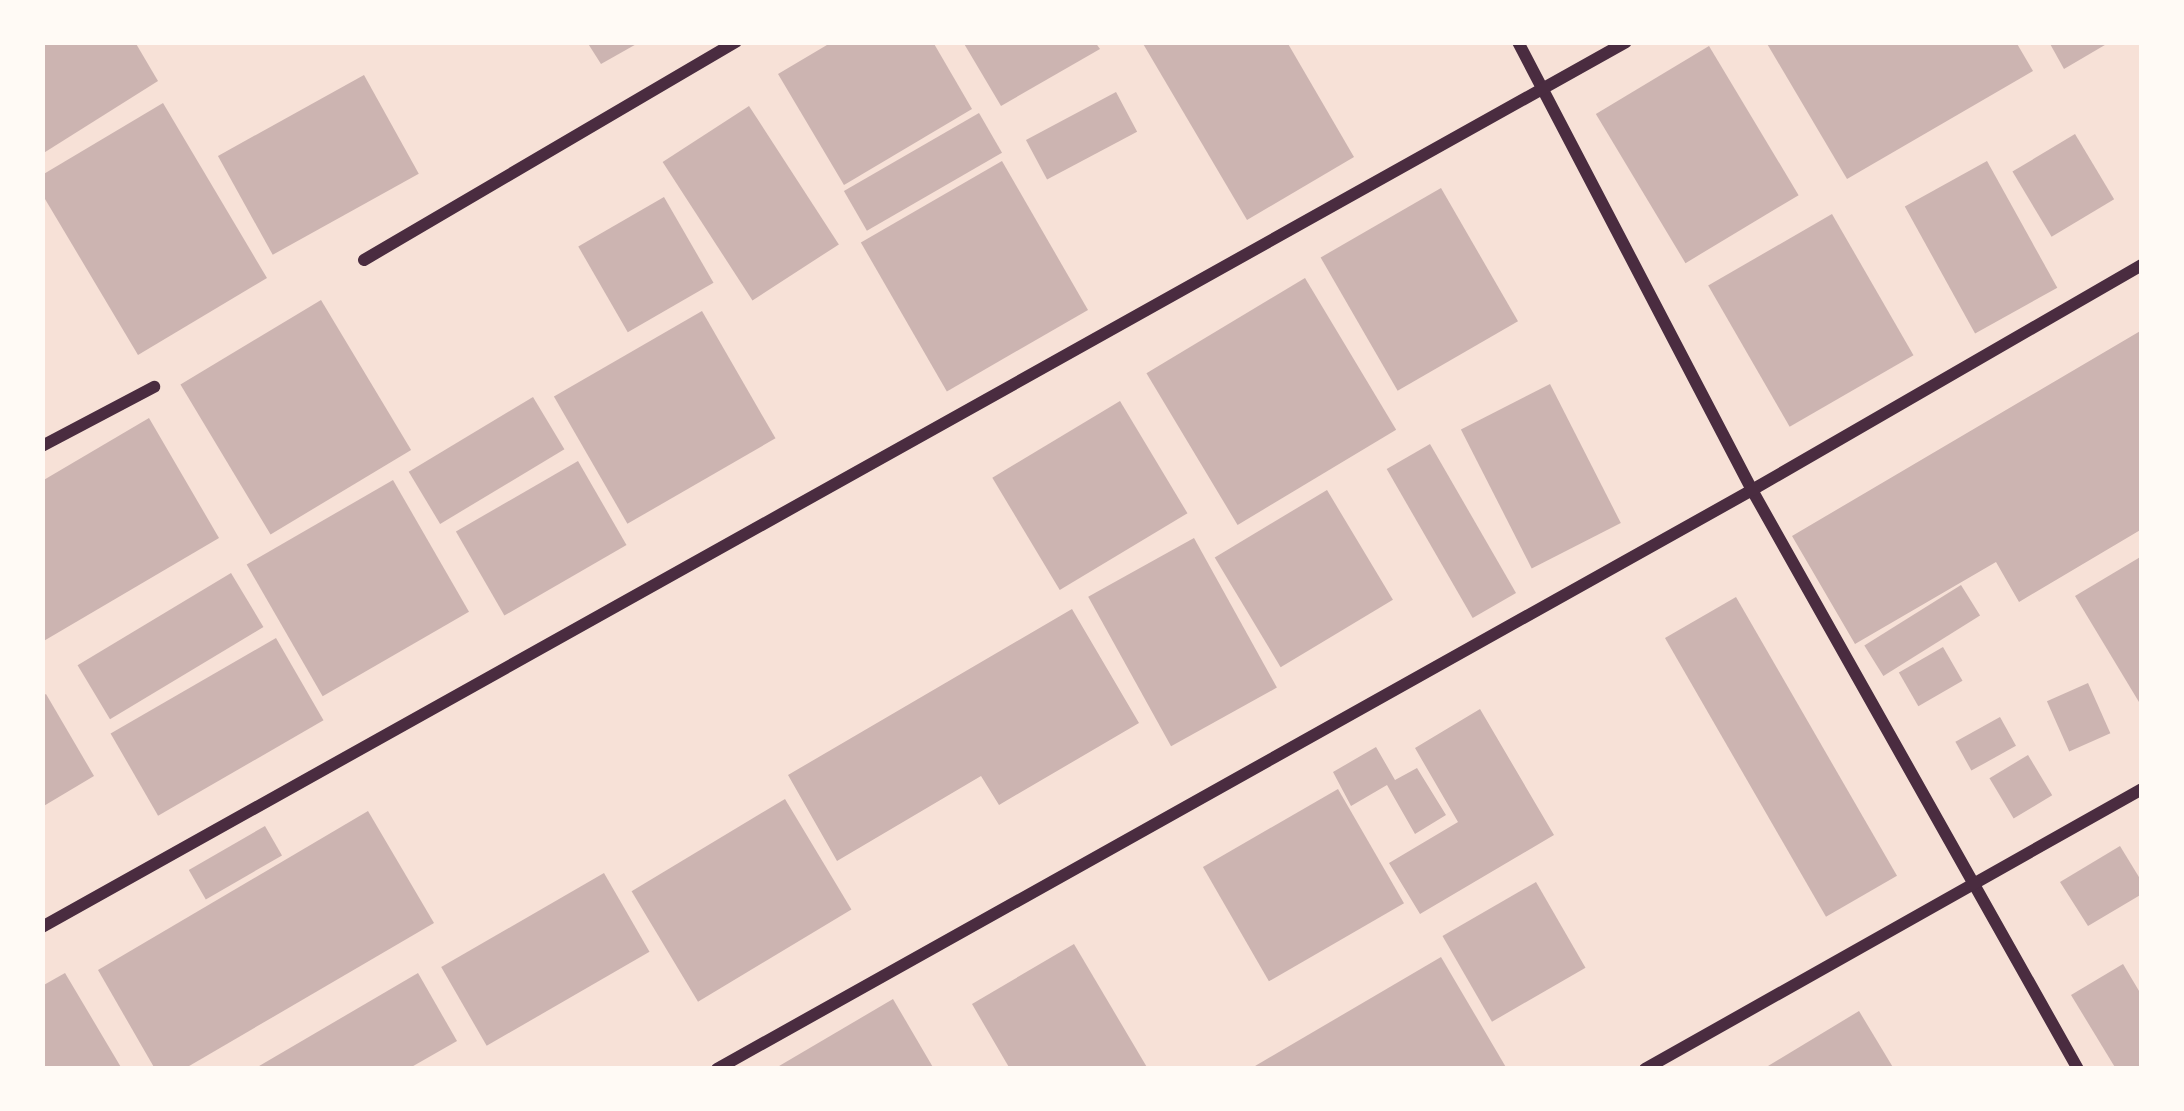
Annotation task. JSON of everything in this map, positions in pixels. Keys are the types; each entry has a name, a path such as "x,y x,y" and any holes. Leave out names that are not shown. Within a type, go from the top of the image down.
{"street":[{"path":"364,260 736,42"},
{"path":"1518,42 1752,490 1978,884 2078,1069"},
{"path":"42,927 1626,42"},
{"path":"717,1069 1752,490 2142,265"},
{"path":"42,446 154,387"},
{"path":"1645,1069 2142,789"}],"building":[{"path":"42,42 135,42 158,81 42,154"},
{"path":"587,42 640,42 601,64"},
{"path":"832,42 933,42 972,109 844,185 778,74"},
{"path":"963,42 1095,42 1100,49 1001,106"},
{"path":"1142,42 1287,42 1354,157 1247,220"},
{"path":"1766,42 2016,42 2033,71 1847,179"},
{"path":"2049,42 2110,42 2064,69"},
{"path":"1709,46 1799,195 1685,263 1596,114"},
{"path":"364,75 419,174 273,255 218,156"},
{"path":"1116,92 1137,132 1047,180 1026,140"},
{"path":"163,103 267,278 138,355 42,194 42,175"},
{"path":"749,106 839,244 752,300 663,162"},
{"path":"979,113 1002,153 867,231 844,191"},
{"path":"2075,134 2114,199 2052,237 2012,172"},
{"path":"1002,161 1088,310 947,391 861,242"},
{"path":"1987,161 2057,288 1975,333 1905,207"},
{"path":"1441,188 1518,321 1398,391 1321,258"},
{"path":"664,197 714,283 628,332 578,246"},
{"path":"1832,214 1914,355 1790,427 1708,286"},
{"path":"1305,278 1396,430 1238,525 1146,373"},
{"path":"321,300 411,450 271,534 180,384"},
{"path":"702,311 776,438 627,524 554,397"},
{"path":"2142,330 2142,529 2019,602 1996,562 1855,644 1792,536"},
{"path":"1550,384 1621,523 1532,568 1461,429"},
{"path":"533,397 564,449 440,524 409,472"},
{"path":"1120,401 1187,513 1060,590 992,478"},
{"path":"149,418 219,538 42,642 42,481"},
{"path":"1430,444 1516,593 1473,618 1387,469"},
{"path":"578,461 626,545 504,616 456,532"},
{"path":"393,480 469,612 323,696 247,564"},
{"path":"1327,490 1393,600 1281,667 1215,557"},
{"path":"1194,538 1277,688 1171,746 1088,597"},
{"path":"2142,556 2142,707 2075,596"},
{"path":"231,573 263,627 110,719 78,665"},
{"path":"1961,585 1980,616 1883,676 1864,645"},
{"path":"1736,597 1897,876 1826,917 1665,638"},
{"path":"1072,609 1139,723 999,805 981,776 837,861 788,775"},
{"path":"276,638 324,720 158,816 111,734"},
{"path":"1943,647 1962,681 1918,706 1899,672"},
{"path":"2088,683 2110,733 2069,752 2047,701"},
{"path":"46,694 94,776 42,807 42,696"},
{"path":"1480,709 1554,835 1420,914 1389,863 1458,822 1415,748"},
{"path":"2000,717 2016,746 1971,771 1955,742"},
{"path":"1376,747 1395,780 1417,768 1446,815 1415,834 1387,785 1351,806 1333,772"},
{"path":"2028,755 2052,795 2014,818 1989,778"},
{"path":"1338,789 1404,903 1269,981 1203,867"},
{"path":"785,799 851,910 698,1002 632,891"},
{"path":"368,811 434,923 184,1069 155,1069 98,970"},
{"path":"265,826 282,855 206,899 189,870"},
{"path":"2120,846 2142,882 2142,894 2088,926 2060,882"},
{"path":"604,873 650,952 487,1046 441,967"},
{"path":"1536,882 1586,968 1492,1022 1442,936"},
{"path":"1074,944 1148,1069 1010,1069 972,1004"},
{"path":"1441,957 1507,1069 1250,1069"},
{"path":"2123,964 2142,996 2142,1069 2116,1069 2071,995"},
{"path":"65,973 122,1069 42,1069 42,986"},
{"path":"418,973 457,1041 408,1069 254,1069"},
{"path":"893,999 934,1069 774,1069"},
{"path":"1859,1011 1894,1069 1763,1069"}]}
